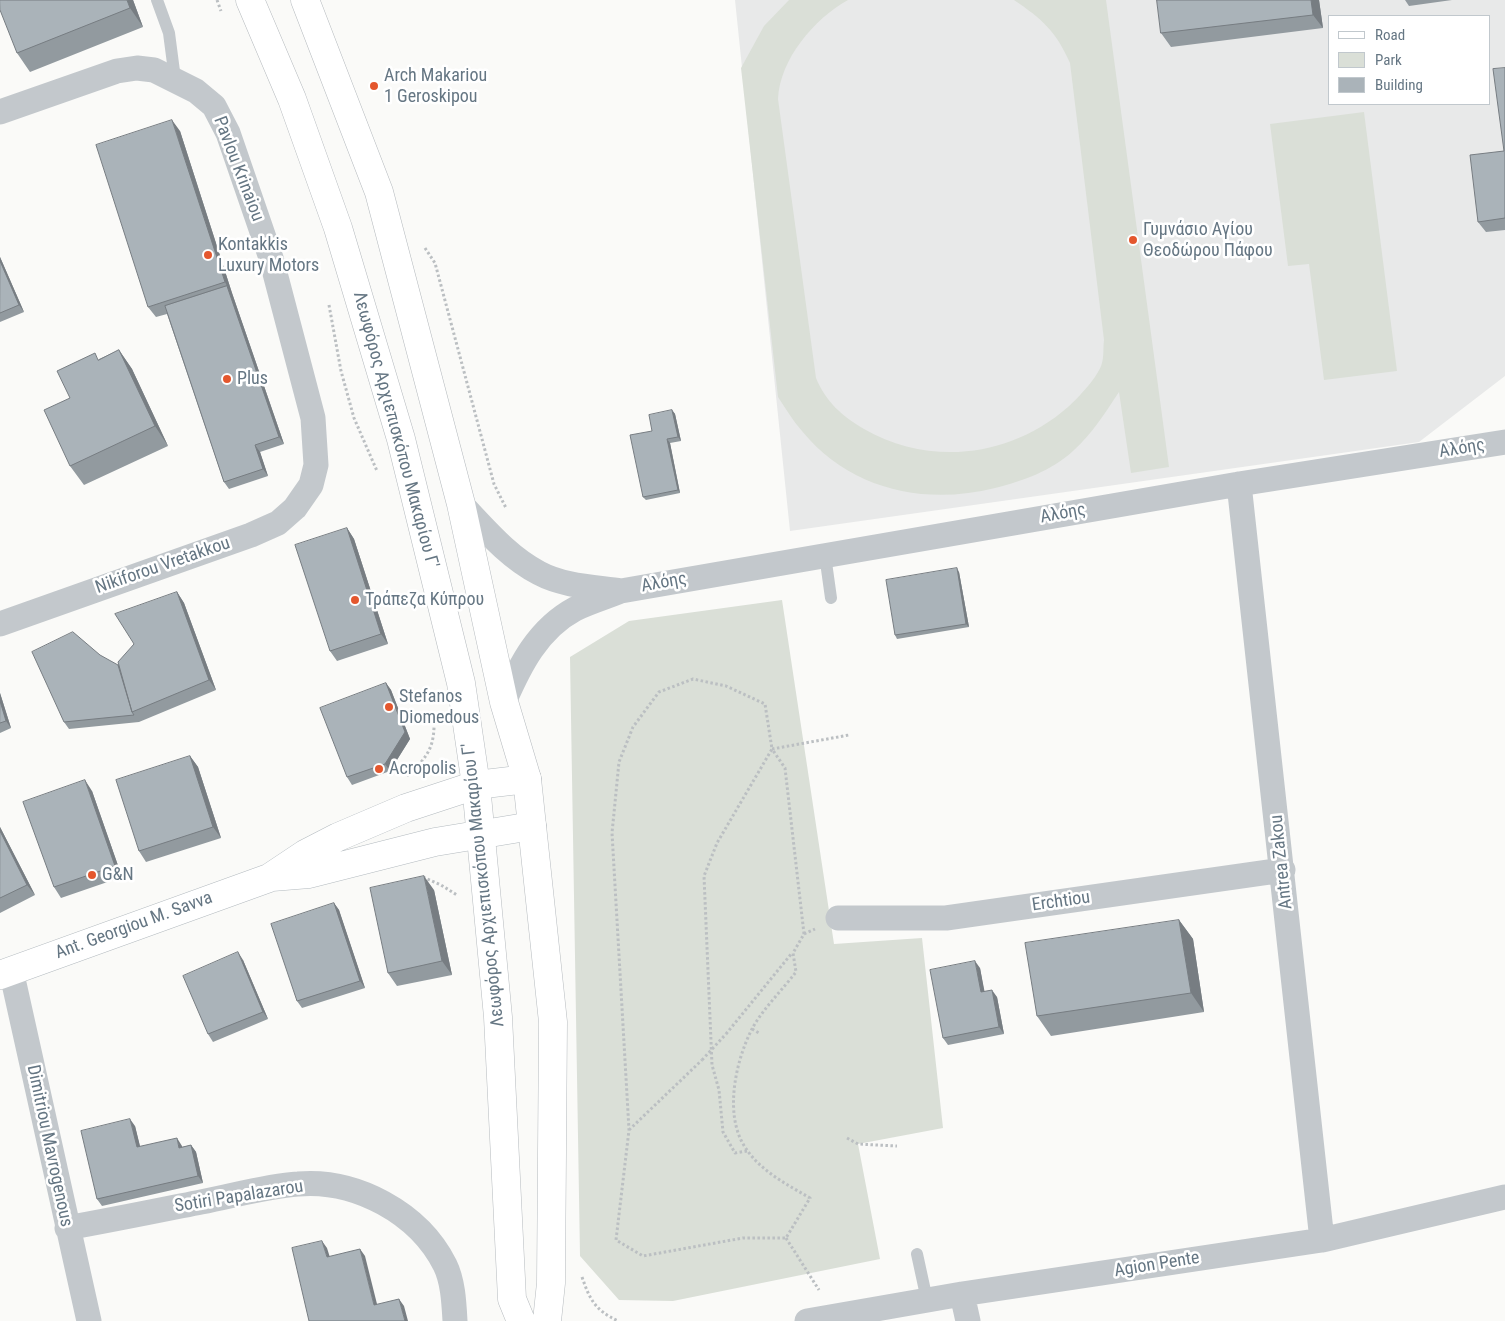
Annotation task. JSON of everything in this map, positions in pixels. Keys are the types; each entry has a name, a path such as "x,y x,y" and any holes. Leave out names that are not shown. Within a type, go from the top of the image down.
{"main road":[{"name":"Λεωφόρος Αρχιεπισκόπου Μακαρίου Γ'","path":"250,0 292,99 338,228 401,439 461,683 476,784 498,1017 512,1299 521,1321"},
{"path":"304,0 379,192 461,504 504,702 527,779 553,1022 552,1283 547,1321"},
{"name":"Ant. Georgiou M. Savva","path":"6,973 269,878 305,854 338,836 406,808 476,784 527,779"},
{"name":"Ant. Georgiou M. Savva","path":"269,878 309,874 412,847 532,826"}],"street":[{"name":"Pavlou Krinaiou","path":"0,112 117,72 137,68 154,70 175,79 214,106 228,133 271,258 313,418 316,465 311,485"},
{"name":"Αλόης","path":"504,702 518,670 544,632 575,609 621,591 1239,484 1505,442"},
{"name":"Antrea Zakou","path":"1239,484 1283,870 1322,1240"},
{"name":"Nikiforou Vretakkou","path":"0,624 278,524 295,508 311,485"},
{"name":"Αλόης","path":"461,504 515,557 540,573 570,583 621,591"},
{"name":"Erchtiou","path":"838,918 946,918 1283,870"},
{"name":"Dimitriou Mavrogenous","path":"6,973 89,1321"},
{"name":"Sotiri Papalazarou","path":"67,1228 298,1184 341,1187 373,1196 402,1215 427,1237 446,1266 453,1296 455,1321"},
{"name":"Agion Pente","path":"807,1321 962,1294 1322,1240 1505,1197"},
{"path":"962,1294 968,1321"}],"lane":[{"path":"157,0 169,33 175,79"},
{"path":"825,555 831,598"},
{"path":"917,1254 927,1300"}],"path":[{"path":"217,0 224,18"},
{"path":"328,304 340,371 354,418 381,479"},
{"path":"628,1130 702,1060 726,1034 793,953 804,934 800,878 785,768 772,749 765,704 726,686 693,679 659,692 633,727 619,762 612,833 628,1130 616,1240 642,1256 743,1238 786,1238"},
{"path":"406,808 402,780 426,758 435,736 434,708"},
{"path":"747,1151 735,1153 724,1132 719,1090 712,1065 704,876 717,843 772,749 849,735"},
{"path":"412,847 417,874 441,885 459,897"},
{"path":"786,1238 810,1198 774,1177 747,1151 739,1137 732,1098 736,1077 752,1029 796,972 793,953"},
{"path":"752,1029 759,1033"},
{"path":"847,1138 858,1144 897,1146"},
{"path":"786,1238 835,1316"}],"shaded area":[{"name":"Γυμνάσιο Αγίου Θεοδώρου Πάφου","path":"735,0 1505,0 1505,376 1419,442 790,531"}],"green space":[{"path":"789,0 848,0 823,18 801,42 785,69 778,99 816,378 820,387 836,408 864,429 890,441 916,449 943,452 970,451 996,446 1022,437 1046,424 1082,393 1097,374 1102,363 1104,340 1070,63 1054,34 1033,13 1014,0 1106,0 1169,467 1131,473 1119,392 1086,438 1064,458 1046,470 1016,482 968,493 942,495 915,493 890,488 865,479 842,467 821,451 799,427 778,397 741,68 764,26"},
{"path":"1364,112 1397,371 1324,380 1309,264 1288,266 1270,124"},
{"path":"782,600 834,944 922,938 943,1128 858,1144 880,1259 673,1301 619,1300 580,1256 570,657 629,621"}],"building":[{"path":"0,0 127,0 130,8 17,53 0,10"},
{"path":"1157,0 1311,0 1313,15 1161,33"},
{"path":"1505,68 1505,218 1478,222 1470,155 1504,151 1493,69"},
{"path":"172,120 225,282 148,307 96,145"},
{"path":"0,261 19,305 0,313"},
{"name":"Plus","path":"227,286 279,437 255,445 263,469 224,482 165,306"},
{"path":"119,350 155,426 70,466 44,410 70,398 57,371 95,353 98,360"},
{"path":"672,410 678,437 667,439 678,490 643,497 630,435 652,431 649,415"},
{"path":"347,528 381,634 330,651 295,545"},
{"path":"957,568 966,624 895,635 886,580"},
{"path":"177,592 209,680 132,712 118,662 134,644 115,614"},
{"path":"73,632 100,655 118,665 134,715 64,722 32,652"},
{"path":"386,683 405,732 385,764 347,777 320,708"},
{"path":"0,701 6,721 0,723"},
{"path":"190,756 213,827 139,851 116,780"},
{"path":"85,780 115,866 54,887 23,802"},
{"path":"0,831 27,885 0,898"},
{"path":"424,876 442,961 388,973 370,888"},
{"path":"334,903 360,981 297,1001 271,924"},
{"path":"1179,920 1191,993 1037,1016 1025,943"},
{"path":"238,952 263,1012 208,1034 183,976"},
{"path":"975,961 981,992 992,990 999,1027 943,1038 930,970"},
{"path":"130,1119 137,1147 177,1138 179,1148 191,1145 198,1176 97,1199 81,1131"},
{"path":"322,1241 327,1257 360,1249 374,1305 399,1299 405,1321 309,1321 292,1248"}],"place":[{"name":"Arch Makariou 1 Geroskipou","path":"374,86"},
{"name":"Γυμνάσιο Αγίου Θεοδώρου Πάφου","path":"1133,240"},
{"name":"Kontakkis Luxury Motors","path":"208,255"},
{"name":"Plus","path":"227,379"},
{"name":"Τράπεζα Κύπρου","path":"355,600"},
{"name":"Stefanos Diomedous","path":"389,707"},
{"name":"Acropolis","path":"379,769"},
{"name":"G&N","path":"92,875"}]}
